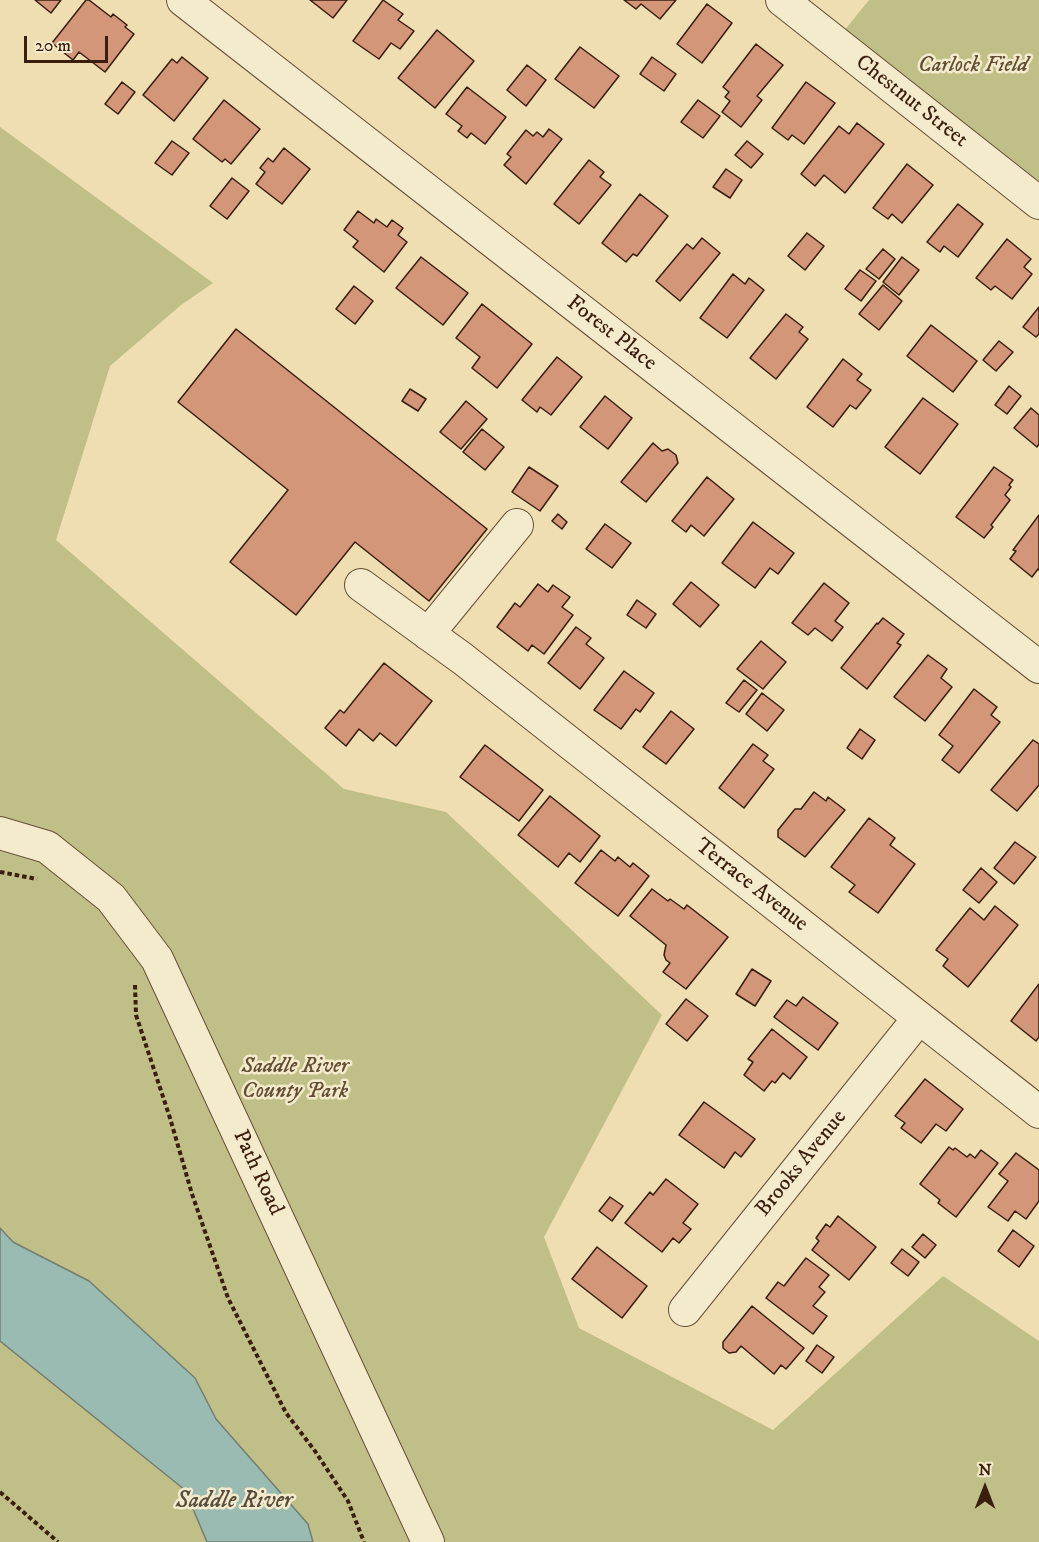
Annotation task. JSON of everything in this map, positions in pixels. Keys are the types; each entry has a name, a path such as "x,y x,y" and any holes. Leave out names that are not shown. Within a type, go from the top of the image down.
{"street":[{"name":"Forest Place","path":"183,0 1039,667"},
{"name":"Chestnut Street","path":"782,0 1039,204"},
{"path":"428,634 517,525"},
{"name":"Terrace Avenue","path":"361,585 463,659 1039,1112"},
{"name":"Path Road","path":"3,834 47,847 111,898 157,959 428,1542"},
{"name":"Brooks Avenue","path":"685,1310 919,1018"}],"path":[{"path":"0,872 41,880"},
{"path":"135,974 136,1015 192,1194 228,1298 286,1413 315,1451 348,1501 364,1542"},
{"path":"0,1492 58,1542"}],"green space":[{"name":"Carlock Field","path":"869,0 1039,0 1039,203 835,42"},
{"name":"Saddle River County Park","path":"0,127 213,283 181,305 110,366 56,540 344,789 446,812 662,1015 544,1237 579,1328 773,1430 943,1276 1039,1341 1039,1542 0,1542"}],"water":[{"name":"Saddle River","path":"0,1228 13,1242 89,1281 195,1378 216,1419 308,1524 313,1542 207,1542 185,1490 0,1341"}],"building":[{"path":"35,0 61,0 51,13"},
{"path":"86,0 111,17 113,14 134,34 105,72 79,52 73,60 52,43"},
{"path":"310,0 347,0 333,18"},
{"path":"383,0 403,14 398,20 414,31 400,49 391,43 379,59 353,41"},
{"path":"624,0 676,0 660,19 641,4 636,9"},
{"path":"707,4 732,23 702,63 677,44"},
{"path":"437,30 474,61 435,108 398,78"},
{"path":"756,44 783,65 757,96 762,100 741,127 722,112 730,101 725,97 729,92 723,87"},
{"path":"580,47 619,76 594,108 555,79"},
{"path":"182,57 208,78 174,121 143,95 172,59 177,63"},
{"path":"652,57 676,74 664,91 640,74"},
{"path":"527,65 546,80 526,106 507,90"},
{"path":"122,82 135,92 118,114 105,104"},
{"path":"806,82 835,103 804,144 792,135 788,140 772,128"},
{"path":"467,87 506,117 485,144 471,133 467,138 458,131 462,126 446,114"},
{"path":"224,100 260,129 231,164 225,159 222,162 193,139"},
{"path":"698,100 720,116 703,138 681,122"},
{"path":"857,123 884,144 845,193 824,175 815,186 801,174 839,126 849,134"},
{"path":"549,129 562,139 526,184 504,165 511,157 507,154 526,130 533,136 537,132 543,137"},
{"path":"172,141 189,153 172,175 155,163"},
{"path":"747,141 763,154 751,168 735,155"},
{"path":"284,148 310,169 282,204 256,184 265,172 260,168 268,158 273,162"},
{"path":"589,160 604,172 600,177 611,185 579,224 554,204"},
{"path":"907,164 933,185 902,223 892,214 888,219 873,208"},
{"path":"726,169 742,180 730,198 713,187"},
{"path":"232,178 249,191 227,219 210,206"},
{"path":"640,194 668,216 637,256 633,254 626,262 602,243"},
{"path":"958,204 983,224 958,257 944,246 940,252 927,242"},
{"path":"358,211 374,223 376,219 387,227 392,220 403,228 398,235 407,242 384,272 353,247 358,241 344,230"},
{"path":"807,233 824,246 805,270 788,256"},
{"path":"702,238 720,253 680,301 656,281 687,244 693,249"},
{"path":"1007,239 1031,259 1024,267 1032,274 1012,299 995,286 991,290 976,278"},
{"path":"883,249 895,259 879,279 866,269"},
{"path":"421,257 468,293 443,325 396,288"},
{"path":"902,257 919,270 899,295 883,282"},
{"path":"860,270 876,281 861,301 845,289"},
{"path":"733,274 745,284 749,278 764,290 727,338 700,318"},
{"path":"883,285 902,301 879,330 859,314"},
{"path":"354,286 373,301 355,324 336,309"},
{"path":"482,304 532,344 497,388 472,368 480,357 456,338"},
{"path":"1039,307 1039,334 1036,337 1023,327"},
{"path":"786,314 803,327 799,332 808,339 776,379 750,358"},
{"path":"931,325 977,361 953,392 907,356"},
{"path":"236,329 487,529 429,601 355,542 296,615 230,562 288,490 178,402"},
{"path":"999,341 1013,352 996,371 983,360"},
{"path":"557,357 582,377 551,415 540,407 537,412 522,400"},
{"path":"843,359 862,374 857,380 871,390 856,409 850,405 833,427 807,407"},
{"path":"1009,386 1021,396 1007,414 995,405"},
{"path":"410,389 426,399 418,411 402,401"},
{"path":"605,396 632,418 608,449 580,427"},
{"path":"923,398 958,424 920,474 885,447"},
{"path":"466,401 487,419 461,449 440,432"},
{"path":"1031,408 1039,415 1039,444 1037,447 1014,428"},
{"path":"482,429 504,447 485,470 463,452"},
{"path":"653,443 662,451 668,449 676,455 678,463 646,502 621,482"},
{"path":"529,467 558,486 540,511 512,492"},
{"path":"994,467 1013,480 1005,495 1010,500 984,538 956,517"},
{"path":"707,477 734,499 704,536 691,525 686,532 672,521"},
{"path":"558,514 567,522 562,529 552,521"},
{"path":"1039,515 1039,570 1032,577 1010,559 1016,551 1013,550"},
{"path":"753,522 794,553 778,574 770,568 755,588 722,563"},
{"path":"605,524 631,543 612,568 586,549"},
{"path":"691,582 719,605 700,627 673,604"},
{"path":"824,583 849,603 835,621 843,627 832,641 815,628 808,635 792,623"},
{"path":"538,584 548,592 553,585 570,597 562,607 573,615 544,654 532,645 528,651 497,627 515,603 520,607"},
{"path":"637,600 656,614 646,628 627,615"},
{"path":"883,618 904,634 897,643 901,645 867,689 841,668"},
{"path":"576,627 591,638 586,644 604,658 580,689 548,663"},
{"path":"761,641 786,662 763,689 737,669"},
{"path":"928,655 947,669 941,678 952,687 925,721 894,697"},
{"path":"384,663 432,701 396,746 380,733 373,741 359,729 346,746 325,728 340,710 344,713"},
{"path":"624,671 654,693 640,712 636,709 621,729 594,710"},
{"path":"744,680 757,690 739,712 726,703"},
{"path":"974,689 997,707 991,715 1000,722 959,773 942,760 953,746 939,735"},
{"path":"762,693 784,710 767,731 746,714"},
{"path":"671,711 694,729 666,764 643,747"},
{"path":"860,729 875,740 862,759 847,748"},
{"path":"1033,740 1039,744 1039,785 1017,811 991,790"},
{"path":"753,744 768,755 763,761 774,769 744,808 719,788"},
{"path":"485,745 543,790 519,821 460,777"},
{"path":"814,792 826,801 828,797 845,810 805,857 778,837 778,830 795,809 801,809"},
{"path":"550,796 600,836 580,862 569,853 558,867 518,835"},
{"path":"869,818 895,838 890,845 915,864 878,913 849,892 855,885 831,867"},
{"path":"1015,842 1036,857 1014,884 994,868"},
{"path":"601,850 615,861 618,857 630,867 633,863 649,876 618,916 575,883"},
{"path":"981,868 997,882 979,903 963,890"},
{"path":"652,889 684,909 687,905 728,937 686,989 663,972 670,963 664,955 666,945 630,916"},
{"path":"995,906 1018,925 968,987 943,966 948,959 936,950 970,908 984,920"},
{"path":"752,969 771,981 755,1006 736,994"},
{"path":"1039,984 1039,1037 1036,1041 1011,1021"},
{"path":"803,997 838,1023 818,1050 774,1017 787,1000 796,1006"},
{"path":"686,999 708,1016 687,1041 666,1024"},
{"path":"772,1029 807,1057 790,1079 783,1073 764,1091 744,1075 753,1062 748,1059"},
{"path":"925,1079 963,1109 946,1131 936,1124 921,1143 901,1128 905,1123 895,1116"},
{"path":"704,1102 755,1139 741,1157 735,1152 724,1168 679,1135"},
{"path":"949,1147 953,1150 955,1148 967,1157 970,1154 975,1158 981,1150 998,1163 956,1217 938,1203 940,1200 920,1184"},
{"path":"1016,1153 1039,1170 1039,1201 1026,1219 1015,1211 1008,1221 988,1207 1008,1181 999,1174"},
{"path":"666,1179 698,1204 683,1223 691,1229 679,1243 673,1238 662,1252 625,1223 650,1192 653,1195"},
{"path":"610,1197 623,1206 612,1221 599,1211"},
{"path":"838,1216 876,1247 849,1280 812,1250 819,1241 816,1238 826,1224 830,1227"},
{"path":"1013,1230 1034,1246 1019,1267 998,1251"},
{"path":"923,1234 936,1245 925,1258 912,1247"},
{"path":"597,1247 647,1286 622,1318 572,1279"},
{"path":"902,1249 919,1262 908,1276 891,1263"},
{"path":"806,1258 829,1275 819,1287 825,1292 813,1306 827,1316 813,1334 766,1298 778,1282 784,1286"},
{"path":"752,1306 804,1348 786,1369 781,1365 774,1374 741,1346 736,1352 729,1353 723,1348 723,1342"},
{"path":"817,1345 834,1357 822,1373 806,1361"}]}
